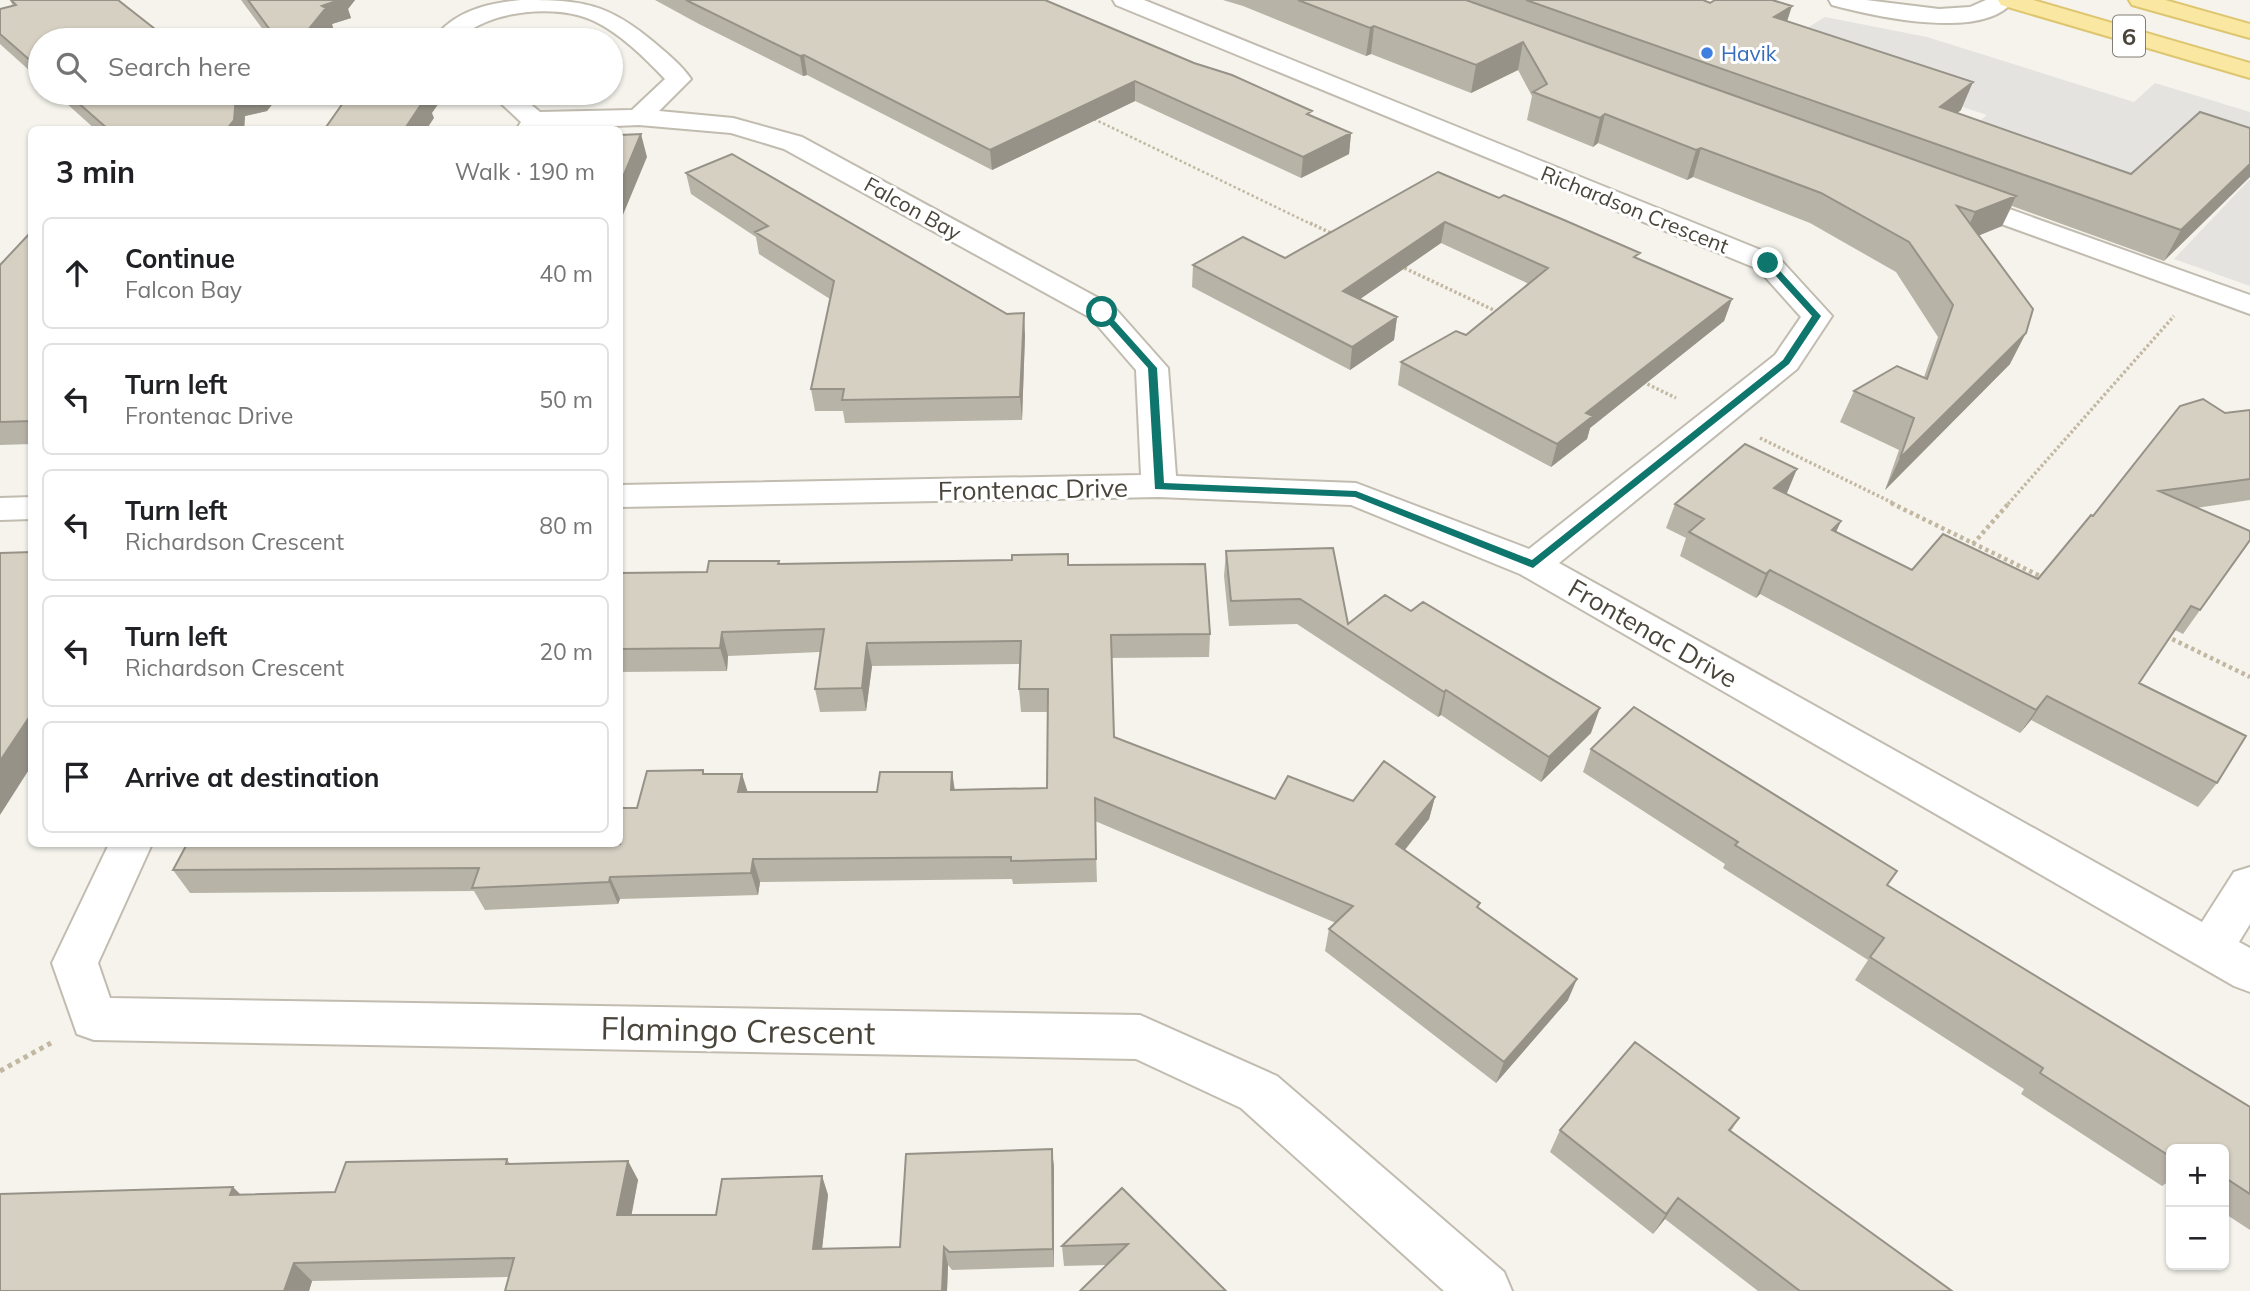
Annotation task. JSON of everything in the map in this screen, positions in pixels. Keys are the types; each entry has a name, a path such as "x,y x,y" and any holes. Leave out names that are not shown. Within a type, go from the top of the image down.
{"main road":[{"name":"6","path":"2009,0 2250,71"},
{"name":"6","path":"2140,0 2250,31"}],"street":[{"name":"Richardson Crescent","path":"1124,0 1768,263 1816,316 1786,362 1533,565"},
{"path":"1840,0 1864,7 1920,15 1975,14 2003,0"},
{"path":"457,28 463,22 513,7 553,3 600,15 618,28"},
{"path":"623,31 660,58 679,79 639,117"},
{"path":"513,105 532,125"},
{"name":"Falcon Bay","path":"532,125 639,117 733,126 793,143 1102,312 1152,368 1159,486"},
{"path":"1939,191 2250,306"},
{"name":"Frontenac Drive","path":"623,496 1159,486 1356,494 1533,565 2250,972"},
{"path":"0,509 28,508"},
{"name":"Flamingo Crescent","path":"129,847 75,963 94,1019 1140,1037 1259,1091 1485,1291"},
{"path":"2210,949 2250,885"}],"path":[{"path":"1094,119 1344,239"},
{"path":"1394,262 1506,316"},
{"path":"1973,544 2200,287"},
{"path":"1643,382 2049,580"},
{"path":"2162,634 2250,677"}],"shaded area":[{"path":"1825,17 1927,37 2134,102 2155,83 2250,112 2250,160 2172,135 2108,195 1954,142 1987,115 1778,46"},
{"path":"2250,179 2250,286 2174,259"}],"building":[{"path":"11,0 118,0 154,28 28,28 28,58 0,34 0,9 16,5"},
{"path":"248,0 339,0 322,6 326,8 310,28 269,28"},
{"path":"686,0 1045,0 1194,63 1232,75 1312,111 1307,114 1351,133 1303,157 1135,81 990,150 804,55 800,56"},
{"path":"1298,0 1466,0 2016,196 1975,212 1957,206 2033,309 2026,333 1900,458 1914,418 1854,391 1897,366 1927,379 1953,305 1909,242 1821,193 1701,148 1696,150 1605,114 1600,118 1533,92 1547,84 1523,42 1476,65"},
{"path":"1526,0 1703,0 1710,3 1715,0 1772,0 1792,6 1774,17 1973,82 1940,107 2131,174 2200,112 2250,128 2250,164 2181,230"},
{"path":"81,105 235,105 234,120 229,126 104,126"},
{"path":"342,105 421,105 407,126 327,126"},
{"path":"641,134 623,177 623,135"},
{"path":"732,154 1007,314 1024,313 1020,397 842,400 844,389 811,389 834,281 755,232 768,226 686,173"},
{"path":"1438,172 1499,198 1504,195 1564,220 1640,253 1634,257 1732,299 1586,413 1593,416 1557,444 1401,362 1456,331 1466,335 1548,268 1445,222 1343,291 1397,317 1352,347 1193,265 1243,237 1285,258"},
{"path":"28,235 28,421 0,422 0,265"},
{"path":"2203,399 2225,413 2250,410 2250,479 2159,491 2250,531 2250,540 2200,610 2191,606 2139,683 2246,736 2217,783 2047,696 2036,710 1770,570 1766,574 1689,532 1704,519 1675,504 1745,444 1797,469 1774,488 1841,521 1832,530 1912,570 1943,534 2038,579 2091,515 2093,516 2180,406"},
{"path":"1333,548 1348,624 1385,595 1411,611 1423,602 1600,708 1549,757 1300,599 1231,601 1226,551"},
{"path":"28,552 28,719 0,761 0,553"},
{"path":"1068,554 1068,565 1205,564 1210,634 1111,635 1114,737 1275,799 1288,776 1353,801 1384,761 1435,797 1396,844 1480,903 1477,907 1577,979 1504,1062 1329,929 1353,906 1095,798 1096,859 753,859 751,873 610,877 609,882 472,888 479,868 173,870 185,847 623,847 623,808 637,808 647,771 703,770 703,774 742,774 738,792 877,792 880,772 952,772 951,790 1047,788 1048,689 1019,689 1021,641 867,643 862,688 815,689 824,629 722,632 720,648 623,649 623,573 707,572 709,561 779,561 778,564 1012,560 1012,555"},
{"path":"1634,707 1897,871 1887,885 2250,1107 2250,1194 2229,1180 2229,1144 2166,1144 2166,1154 2040,1073 2043,1068 1870,957 1884,938 1735,845 1738,842 1591,749"},
{"path":"1635,1042 1739,1118 1729,1130 1952,1291 1800,1291 1678,1198 1666,1214 1560,1130"},
{"path":"1052,1149 1053,1249 949,1252 944,1247 942,1291 505,1291 514,1258 294,1263 284,1291 0,1291 0,1194 233,1187 230,1195 335,1192 346,1162 507,1159 506,1164 628,1161 617,1215 716,1215 722,1179 822,1176 813,1249 900,1247 906,1154"},
{"path":"1122,1188 1226,1291 1080,1291 1128,1244 1062,1246"}],"place":[{"name":"Havik","path":"1707,53"}],"route":[{"path":"1102,312 1152,368 1159,486 1356,494 1533,565 1786,362 1816,316 1768,263"}]}
